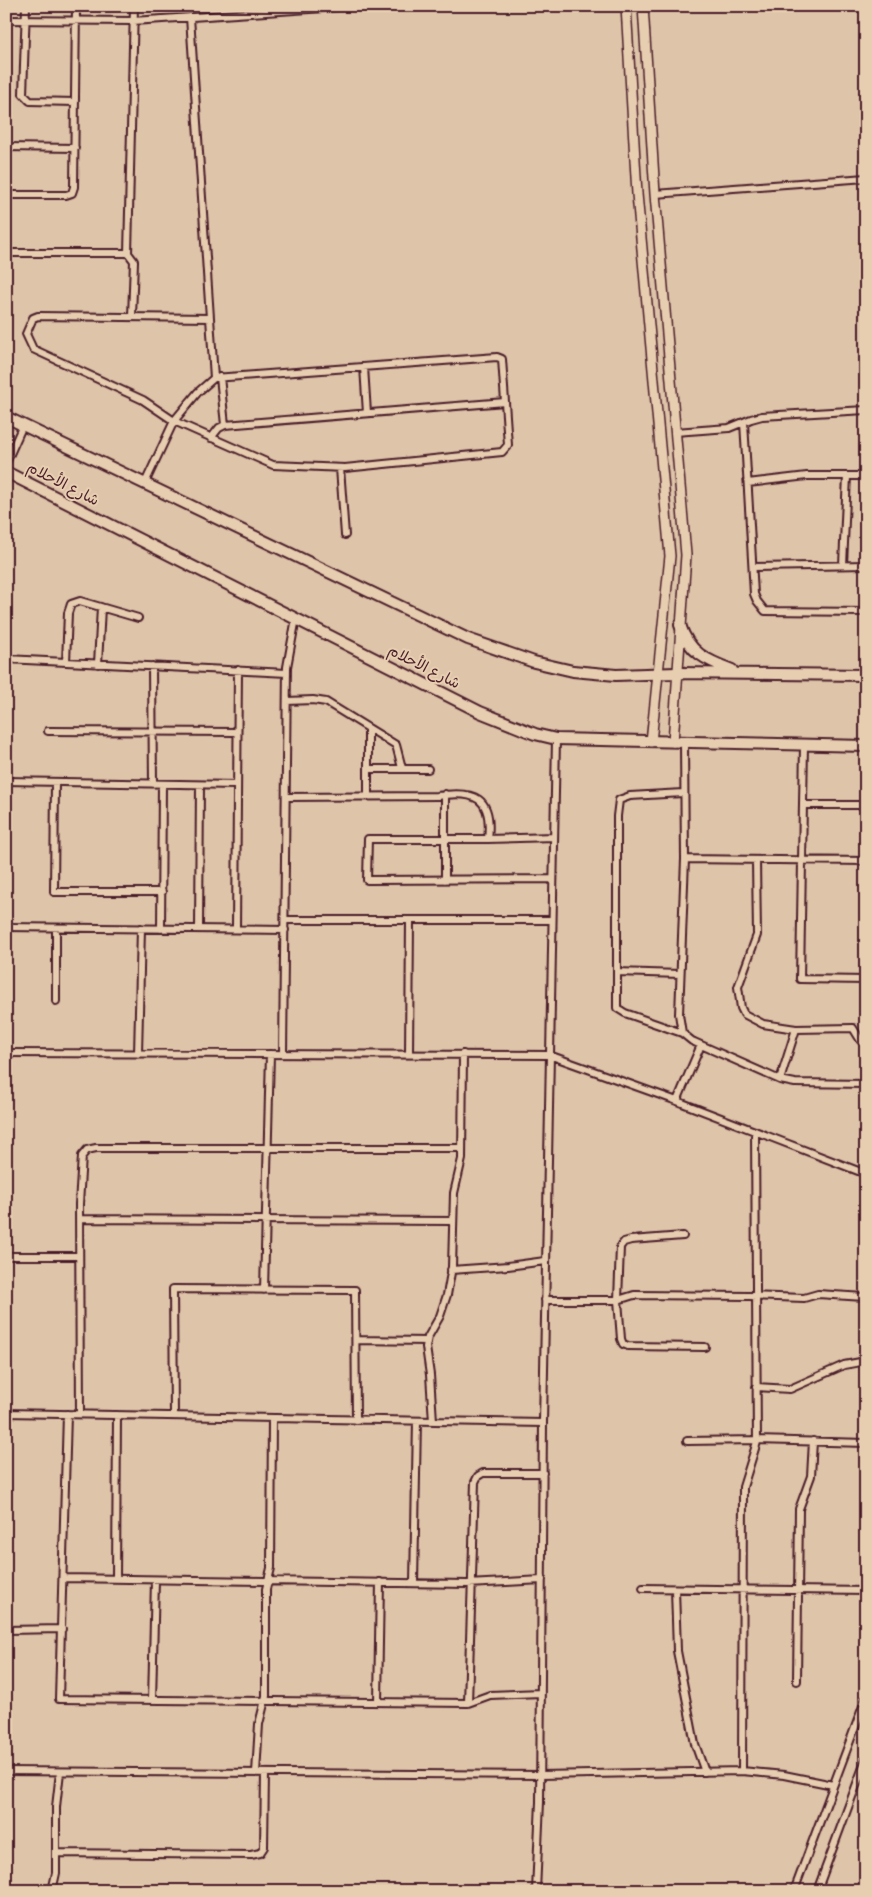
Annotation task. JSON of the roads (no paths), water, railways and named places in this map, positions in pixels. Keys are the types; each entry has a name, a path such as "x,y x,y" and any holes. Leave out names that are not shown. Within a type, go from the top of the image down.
{"main road":[{"path":"626,6 637,194 670,556 651,742"},
{"path":"643,6 655,194 686,555 676,673 678,743"},
{"path":"637,194 655,194"},
{"path":"6,416 468,639 534,662 573,671 616,674 866,675"},
{"name":"شارع الأحلام","path":"6,472 480,712 526,731 556,739 866,746"},
{"path":"665,492 680,491"},
{"path":"680,624 688,642 700,656 709,662 740,673"}],"street":[{"path":"26,6 23,94 25,98 30,101 75,102"},
{"path":"6,194 66,195 72,193 74,187 76,6"},
{"path":"132,317 134,261 128,253 134,6"},
{"path":"6,20 133,21 353,6"},
{"path":"190,17 210,318 225,425"},
{"path":"6,147 74,148"},
{"path":"655,194 866,178"},
{"path":"6,253 128,253"},
{"path":"145,483 174,421 198,392 217,377 497,357 502,360 508,445 502,452 340,468 273,465 174,421 143,400 33,349 26,334 33,318 38,316 210,318"},
{"path":"364,367 367,414"},
{"path":"211,438 219,428 225,425 505,402"},
{"path":"675,432 729,428 762,416 866,410"},
{"path":"744,422 754,594 757,601 765,612 866,612"},
{"path":"6,463 23,425"},
{"path":"340,468 345,535"},
{"path":"748,483 808,476 866,476"},
{"path":"843,565 847,476"},
{"path":"753,567 866,564"},
{"path":"66,662 68,613 71,604 80,601 138,618"},
{"path":"98,664 101,607"},
{"path":"283,1054 287,673 296,618"},
{"path":"6,659 287,673"},
{"path":"152,666 153,784"},
{"path":"236,929 238,670"},
{"path":"287,701 314,700 326,702 396,745 402,768"},
{"path":"368,728 368,796"},
{"path":"48,731 238,732"},
{"path":"536,1891 541,1775 543,1423 556,739"},
{"path":"678,743 683,793 685,858 679,1014 682,1033"},
{"path":"804,745 804,860 800,979 866,980"},
{"path":"368,769 428,769"},
{"path":"6,781 237,785"},
{"path":"55,782 54,892 162,892"},
{"path":"161,929 162,784"},
{"path":"199,929 200,785"},
{"path":"683,793 630,796 619,800 617,816 616,1008 682,1033 692,1041 780,1080 795,1083 866,1084"},
{"path":"445,880 446,794"},
{"path":"286,797 468,794 482,801 487,810 490,823 488,839"},
{"path":"804,805 866,805"},
{"path":"553,879 367,880 368,839 554,837"},
{"path":"685,858 866,862"},
{"path":"756,860 757,935 738,987 741,1008 744,1014 763,1024 796,1029 853,1028 861,1041 866,1041"},
{"path":"285,920 552,920"},
{"path":"409,1054 410,920"},
{"path":"6,927 285,930"},
{"path":"56,928 56,1001"},
{"path":"138,1054 141,928"},
{"path":"617,972 680,974"},
{"path":"780,1080 796,1029"},
{"path":"677,1101 701,1045"},
{"path":"6,1053 549,1055 677,1101 866,1174"},
{"path":"264,1290 270,1054"},
{"path":"434,1421 426,1347 447,1295 451,1270 454,1193 462,1159 463,1054"},
{"path":"742,1771 743,1487 757,1440 755,1131"},
{"path":"80,1414 79,1219 82,1156 87,1150 96,1148 462,1148"},
{"path":"79,1219 453,1221"},
{"path":"683,1236 631,1240 624,1242 620,1247 618,1300 623,1344 628,1346 705,1347"},
{"path":"6,1256 80,1256"},
{"path":"451,1270 546,1261"},
{"path":"174,1416 174,1289 355,1290 356,1420"},
{"path":"545,1300 618,1300 634,1296 804,1298 818,1294 864,1298"},
{"path":"356,1340 427,1341"},
{"path":"756,1387 790,1389 844,1365 866,1361"},
{"path":"6,1413 543,1423"},
{"path":"67,1414 59,1699 468,1703 490,1695 541,1693"},
{"path":"116,1579 117,1415"},
{"path":"256,1773 259,1724 266,1696 266,1589 271,1568 272,1418"},
{"path":"414,1583 417,1421"},
{"path":"687,1441 757,1440 866,1443"},
{"path":"798,1682 798,1510 812,1476 813,1441"},
{"path":"468,1703 475,1482 478,1476 483,1473 543,1473"},
{"path":"63,1578 414,1583 542,1580"},
{"path":"152,1700 155,1580"},
{"path":"378,1702 380,1582"},
{"path":"643,1588 866,1591"},
{"path":"675,1588 677,1651 695,1744 705,1772"},
{"path":"6,1630 62,1629"},
{"path":"794,1891 866,1698"},
{"path":"817,1891 866,1760"},
{"path":"6,1771 541,1775 742,1771 784,1775 833,1785"},
{"path":"52,1891 56,1873 56,1807 60,1772"},
{"path":"56,1853 251,1854 260,1852 264,1847 265,1773"}]}
